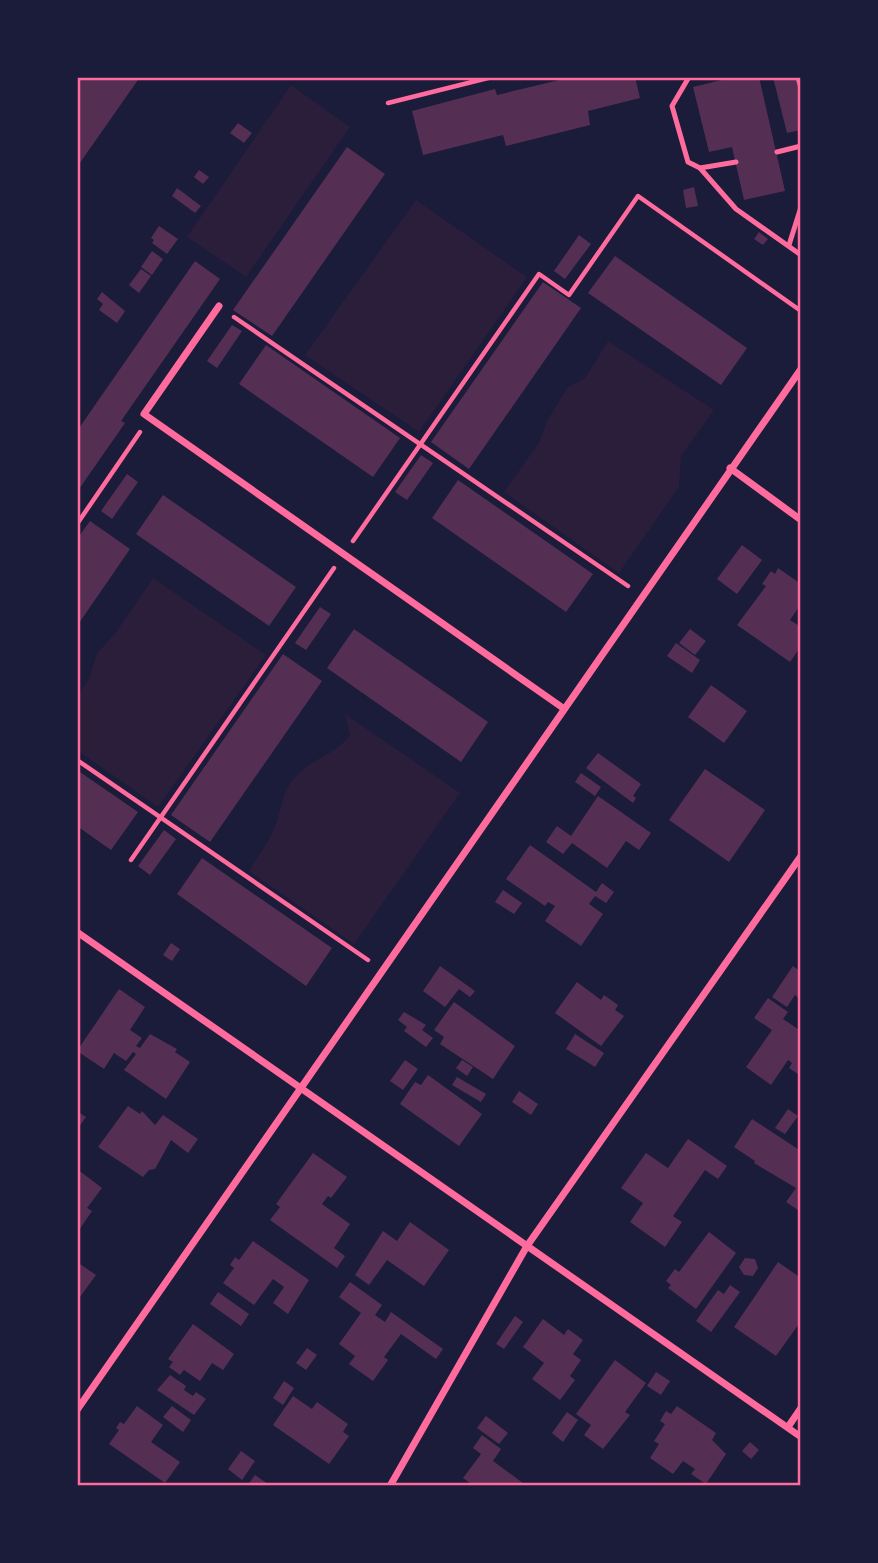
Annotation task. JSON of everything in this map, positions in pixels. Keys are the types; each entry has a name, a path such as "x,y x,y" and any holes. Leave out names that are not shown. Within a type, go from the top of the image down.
{"street":[{"path":"219,306 144,414 562,709"},
{"path":"77,1409 303,1087 641,595 801,369"},
{"path":"730,468 801,520"},
{"path":"390,1486 527,1246 801,856"},
{"path":"77,932 303,1087 801,1437"},
{"path":"788,1427 801,1408"}],"lane":[{"path":"690,77 672,106 688,162 700,168 736,209 801,255"},
{"path":"798,77 801,88"},
{"path":"777,152 801,146"},
{"path":"700,168 736,162"},
{"path":"789,244 801,207"}],"path":[{"path":"388,103 492,77"},
{"path":"131,860 539,274 569,295 638,196 801,311"},
{"path":"219,306 641,595"},
{"path":"77,524 150,418"},
{"path":"77,760 383,970"}],"shaded area":[{"path":"291,85 350,127 246,277 187,237"},
{"path":"416,200 527,277 419,432 305,355"},
{"path":"608,341 714,410 681,456 679,487 619,573 504,492 540,441 547,421 567,388 585,378"},
{"path":"153,578 266,655 158,807 77,750 77,697 89,679 97,653 114,635"},
{"path":"345,714 460,793 354,944 249,871 273,830 290,783 307,766 350,736"}],"building":[{"path":"77,77 140,77 77,167"},
{"path":"572,77 635,77 640,98 588,111 590,125 506,146 503,135 423,155 412,111 495,89 497,95"},
{"path":"734,77 759,77 785,191 744,200 732,147 709,152 693,87"},
{"path":"773,77 801,77 801,130 787,133"},
{"path":"238,123 252,133 244,143 230,133"},
{"path":"347,147 385,174 272,336 233,310"},
{"path":"199,170 209,177 203,184 194,177"},
{"path":"694,187 698,206 686,208 683,190"},
{"path":"177,188 201,206 195,213 172,196"},
{"path":"159,226 178,239 167,254 152,243 154,240 151,238"},
{"path":"759,232 768,239 763,245 754,239"},
{"path":"579,235 591,244 565,279 554,271"},
{"path":"152,251 163,259 152,275 141,267"},
{"path":"615,256 747,348 721,385 588,293"},
{"path":"195,261 220,279 121,421 125,423 77,492 77,431"},
{"path":"141,269 151,276 139,293 129,285"},
{"path":"543,282 581,308 469,469 431,442"},
{"path":"102,292 125,311 117,323 99,310 103,304 97,299"},
{"path":"232,325 242,331 217,368 207,361"},
{"path":"266,345 400,438 373,477 239,384"},
{"path":"421,455 433,463 407,500 395,492"},
{"path":"127,474 138,482 112,519 101,511"},
{"path":"458,480 593,574 566,612 432,518"},
{"path":"163,495 296,587 269,626 136,534"},
{"path":"90,521 130,549 77,626 77,539"},
{"path":"742,545 762,560 737,594 717,579"},
{"path":"778,568 801,584 801,604 790,620 801,627 801,646 790,662 737,625 766,586 762,584 771,571 775,574"},
{"path":"320,607 331,614 306,650 295,643"},
{"path":"354,629 488,722 461,762 327,668"},
{"path":"690,629 706,641 695,655 679,643"},
{"path":"676,643 700,660 692,673 667,656"},
{"path":"283,654 322,681 210,842 171,815"},
{"path":"711,685 747,711 724,743 688,717"},
{"path":"598,753 641,784 633,796 636,798 633,803 586,768"},
{"path":"705,769 765,810 729,862 669,820"},
{"path":"77,770 138,812 111,850 77,826"},
{"path":"581,773 601,787 595,796 575,782"},
{"path":"598,796 651,833 639,850 626,841 607,868 572,843 563,854 546,842 557,826 571,836"},
{"path":"164,830 176,839 150,875 138,866"},
{"path":"530,845 596,892 602,883 614,892 606,903 595,896 589,904 603,914 581,946 545,921 555,906 548,902 545,906 506,879"},
{"path":"202,858 332,948 306,986 177,894"},
{"path":"503,890 522,903 514,914 495,902"},
{"path":"171,943 180,949 172,961 163,955"},
{"path":"440,966 475,991 470,997 459,989 445,1007 423,991"},
{"path":"793,966 801,972 801,1000 795,995 787,1007 772,997"},
{"path":"577,982 601,1000 604,995 618,1005 615,1010 624,1016 601,1046 555,1013"},
{"path":"119,989 145,1007 130,1030 142,1038 136,1046 140,1048 150,1034 177,1049 175,1052 190,1062 166,1099 124,1070 136,1054 133,1052 126,1061 114,1053 104,1069 77,1051"},
{"path":"768,998 788,1012 783,1019 801,1031 801,1076 789,1068 792,1063 788,1060 771,1085 746,1067 772,1030 754,1018"},
{"path":"454,1002 515,1046 493,1079 440,1044 444,1037 434,1030"},
{"path":"404,1012 426,1025 422,1030 433,1038 426,1047 404,1031 407,1027 398,1020"},
{"path":"575,1034 604,1053 595,1067 566,1049"},
{"path":"405,1060 418,1069 403,1090 390,1081"},
{"path":"462,1060 473,1067 467,1076 456,1068"},
{"path":"428,1075 482,1114 459,1146 400,1104 415,1082 421,1085"},
{"path":"457,1077 486,1094 481,1102 452,1085"},
{"path":"519,1091 538,1104 531,1115 512,1102"},
{"path":"128,1106 140,1114 142,1111 155,1125 163,1115 198,1139 188,1153 171,1140 155,1169 149,1170 143,1177 98,1147"},
{"path":"788,1109 798,1116 785,1134 775,1128"},
{"path":"77,1111 86,1117 77,1130"},
{"path":"752,1119 801,1151 801,1188 797,1189 801,1191 801,1212 786,1202 796,1188 754,1163 755,1161 734,1147"},
{"path":"688,1139 727,1166 718,1179 705,1170 673,1216 682,1222 665,1247 630,1222 643,1203 621,1188 646,1153 668,1168"},
{"path":"313,1153 347,1177 331,1198 328,1196 322,1204 350,1224 334,1248 345,1256 337,1268 270,1220 280,1207 276,1204"},
{"path":"77,1169 102,1188 87,1208 92,1211 79,1230"},
{"path":"410,1222 449,1250 424,1286 387,1260 369,1285 355,1275 383,1231 397,1241"},
{"path":"709,1232 736,1253 696,1309 668,1288 671,1285 666,1281 675,1269 679,1272"},
{"path":"253,1241 309,1280 288,1314 273,1303 284,1287 273,1279 254,1305 223,1283 234,1268 230,1265 235,1257 239,1260"},
{"path":"745,1258 755,1259 758,1268 753,1276 744,1275 739,1267"},
{"path":"77,1262 96,1275 77,1301"},
{"path":"778,1262 801,1278 801,1321 776,1356 734,1327"},
{"path":"350,1282 382,1305 375,1315 385,1322 391,1312 443,1349 436,1359 401,1334 384,1357 388,1360 373,1381 349,1364 355,1356 339,1344 361,1313 339,1297"},
{"path":"730,1285 740,1292 711,1332 696,1321 718,1290 724,1294"},
{"path":"218,1292 249,1314 241,1326 210,1304"},
{"path":"515,1316 523,1322 504,1349 496,1344"},
{"path":"543,1319 564,1335 568,1329 583,1340 573,1354 581,1360 570,1376 575,1380 560,1400 532,1379 544,1363 523,1347"},
{"path":"193,1324 234,1354 223,1370 212,1363 200,1381 184,1370 180,1375 169,1367 173,1362 168,1359"},
{"path":"307,1348 317,1355 306,1370 296,1363"},
{"path":"615,1360 646,1383 625,1412 630,1415 603,1449 584,1435 591,1425 576,1414"},
{"path":"656,1372 670,1381 661,1395 647,1386"},
{"path":"170,1375 186,1386 184,1390 193,1396 196,1392 206,1399 194,1415 157,1390"},
{"path":"284,1381 294,1388 283,1405 273,1398"},
{"path":"293,1396 312,1409 317,1402 348,1424 343,1432 349,1436 329,1464 273,1425"},
{"path":"137,1406 163,1425 151,1442 180,1462 165,1483 109,1444 119,1430 116,1428 120,1422 124,1424"},
{"path":"172,1406 191,1420 183,1432 163,1417"},
{"path":"677,1406 716,1433 712,1440 726,1454 706,1484 691,1474 695,1469 683,1461 673,1474 650,1458 659,1444 654,1441 665,1424 660,1421 666,1411 671,1414"},
{"path":"567,1412 578,1420 563,1442 552,1433"},
{"path":"486,1416 508,1433 499,1444 477,1428"},
{"path":"482,1435 501,1449 493,1461 527,1486 474,1486 463,1478 481,1454 473,1448"},
{"path":"750,1442 759,1450 751,1459 742,1451"},
{"path":"241,1451 255,1461 242,1480 228,1469"},
{"path":"255,1475 271,1486 247,1486"}]}
